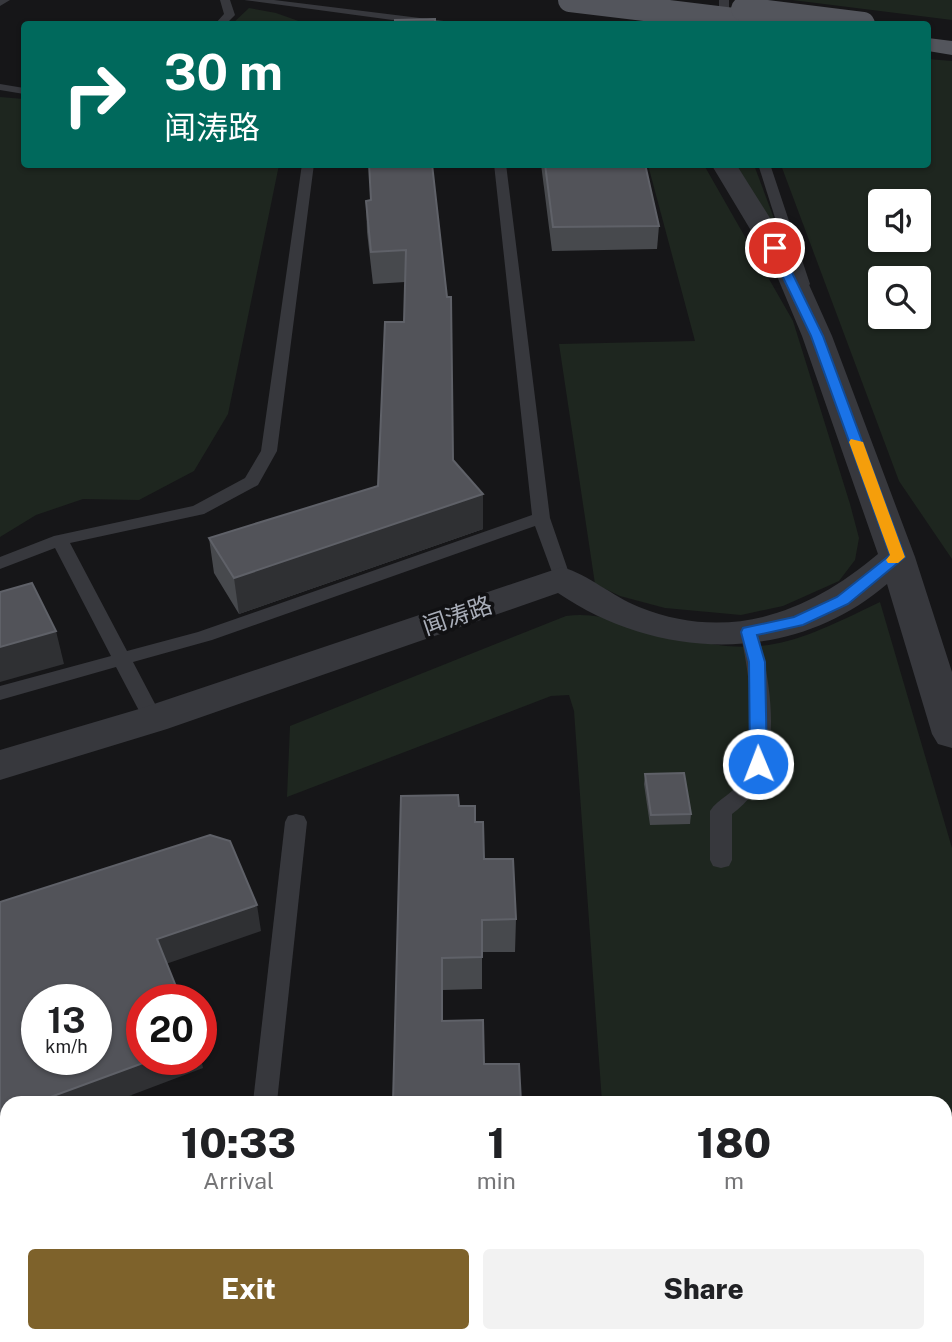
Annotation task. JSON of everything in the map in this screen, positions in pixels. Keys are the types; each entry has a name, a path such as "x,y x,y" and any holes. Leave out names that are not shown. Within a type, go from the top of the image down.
{"main road":[{"path":"570,0 743,21"},
{"path":"672,0 839,21"},
{"path":"931,33 952,36"},
{"path":"931,45 952,48"}],"street":[{"path":"649,0 655,21"},
{"path":"725,168 788,269 817,336 897,557 952,734"},
{"path":"562,579 609,610 648,622 726,635 798,621 843,600 897,557"},
{"name":"闻涛路","path":"0,765 153,719 562,579"}],"lane":[{"path":"0,3 5,0"},
{"path":"223,21 230,15 225,0"},
{"path":"249,0 420,21"},
{"path":"724,0 724,21"},
{"path":"266,2 325,21"},
{"path":"0,87 21,90"},
{"path":"0,563 60,540 198,510 252,481 269,451 307,168"},
{"path":"500,168 541,518 562,579"},
{"path":"765,168 796,258 817,336"},
{"path":"0,694 205,636 541,518"},
{"path":"60,540 153,719"},
{"path":"721,860 721,811 738,799 751,782 758,764 757,662 748,632"},
{"path":"266,1096 296,822"}],"shaded area":[{"path":"792,0 952,0 952,20"},
{"path":"249,8 299,21 235,21"},
{"path":"931,59 952,61 952,559 899,481 782,168 931,168"},
{"path":"0,97 21,99 21,168 278,168 228,414 194,471 139,500 83,499 36,515 0,537"},
{"path":"649,168 706,168 793,321 859,538 855,560 839,581 783,606 741,615 665,608 620,596 595,584 559,344 695,341"},
{"path":"734,168 755,168 782,240"},
{"path":"880,602 952,848 952,1096 602,1096 574,711 569,695 551,696 287,797 290,726 566,616 602,617 660,633 724,646 774,644 821,629"},
{"path":"126,1020 126,1075 135,1075 132,1096 0,1096 0,1045 21,1053 21,1075 112,1075 112,1038"}],"building":[{"path":"435,19 435,21 395,21"},
{"path":"369,168 432,168 447,297 451,297 453,460 483,494 234,578 209,538 378,486 385,322 404,322 406,250 371,252 366,201 371,200"},
{"path":"546,168 646,168 659,226 553,227"},
{"path":"32,583 56,631 0,647 0,592"},
{"path":"684,773 691,814 651,815 645,774"},
{"path":"458,795 459,806 475,806 475,822 483,822 484,859 513,859 516,919 482,920 482,957 442,958 442,1021 483,1020 484,1064 519,1064 521,1096 393,1096 401,796"},
{"path":"210,835 230,841 257,905 157,939 175,984 126,984 126,1069 112,1074 112,984 21,984 21,1075 110,1075 53,1096 0,1096 0,902"}],"slow traffic":[{"path":"856,442 897,557 893,560"}],"route":[{"path":"758,764 757,662 748,632 798,621 843,600 897,557 817,336 788,269 775,248"}]}
